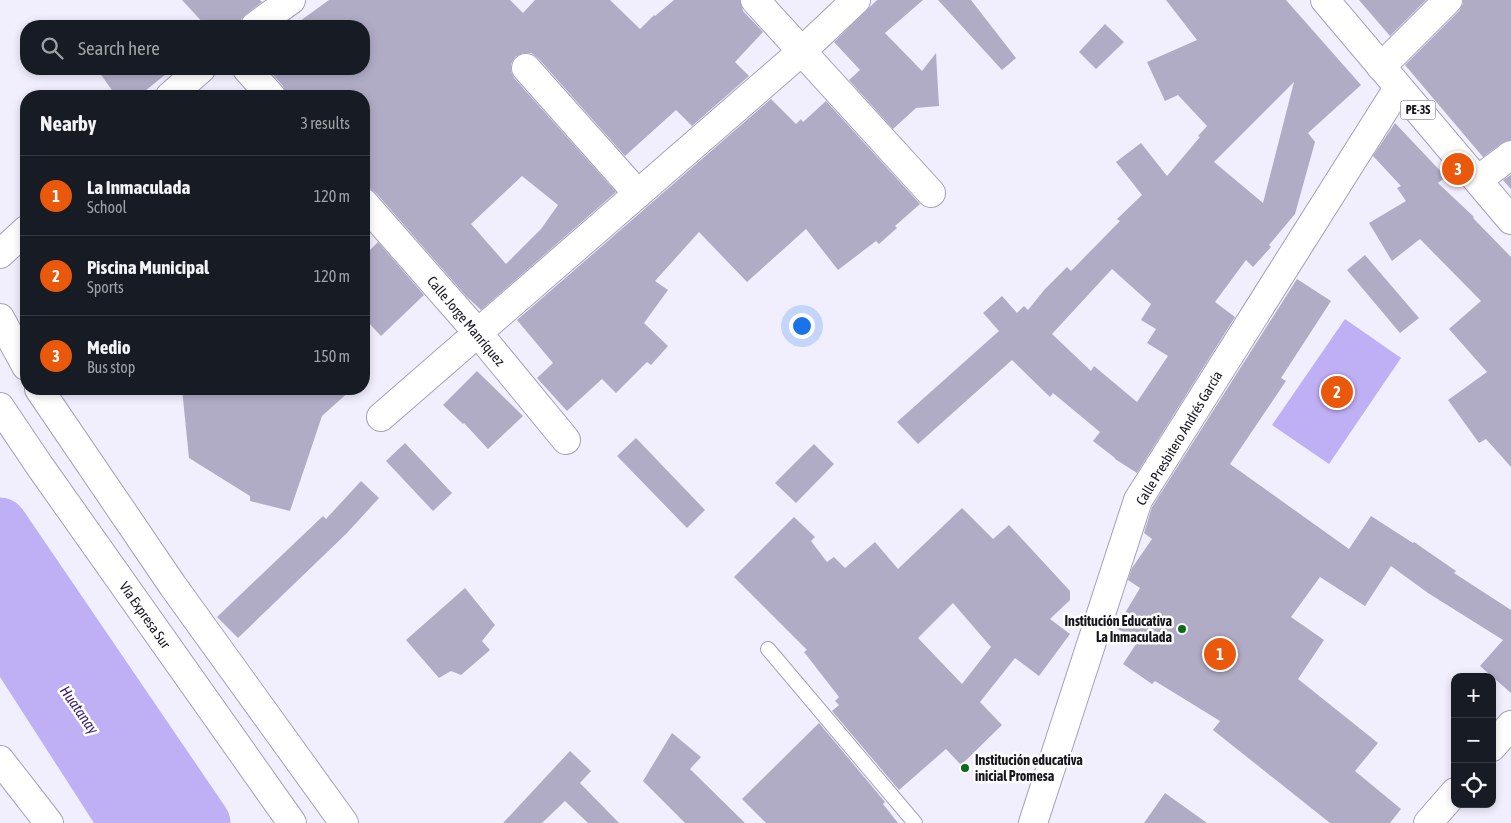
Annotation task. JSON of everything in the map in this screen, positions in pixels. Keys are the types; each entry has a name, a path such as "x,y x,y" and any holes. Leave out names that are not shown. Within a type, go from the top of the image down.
{"main road":[{"path":"263,20 291,0"},
{"path":"755,0 931,193"},
{"path":"381,417 801,52 856,0"},
{"name":"PE-3S","path":"1325,0 1511,220"},
{"path":"1381,67 1448,0"},
{"path":"526,68 638,194"},
{"path":"177,90 194,75"},
{"path":"252,75 266,90"},
{"name":"Calle Presbitero Andrés García","path":"1034,823 1138,500 1398,88"},
{"path":"1478,180 1511,155"},
{"name":"Calle Jorge Manríquez","path":"370,210 478,333 566,440"},
{"path":"0,254 20,236"},
{"path":"0,318 20,355"},
{"path":"42,395 173,586 344,823"},
{"name":"Vía Expresa Sur","path":"0,407 292,823"},
{"path":"1496,742 1511,725"},
{"path":"0,760 49,823"},
{"path":"1428,823 1451,797"}],"lane":[{"path":"768,649 914,823"}],"water":[{"path":"1345,319 1401,358 1329,464 1272,425"},
{"name":"Huatanay","path":"0,525 203,823 94,823 0,677"}],"building":[{"path":"182,0 260,0 262,2 241,20 200,20"},
{"path":"329,0 510,0 523,13 535,0 610,0 640,29 654,15 674,0 740,0 743,11 763,32 735,62 749,76 692,126 676,110 625,156 538,58 531,53 523,53 515,57 511,64 514,78 616,192 481,310 466,296 376,193 370,189 370,90 284,90 273,75 370,75 370,20 301,20","holes":["522,176 558,205 541,229 506,264 471,224"]},
{"path":"877,0 923,0 885,33 922,71 936,53 939,106 916,108 893,129 849,80 860,70 834,42"},
{"path":"938,0 971,0 1016,58 1002,70"},
{"path":"1166,0 1286,0 1361,85 1308,133 1315,142 1295,214 1269,245 1271,247 1253,267 1246,260 1215,302 1235,317 1137,473 1115,459 1093,441 1100,432 1053,393 1050,397 1012,360 918,444 897,422 999,331 983,313 1002,296 1017,313 1024,306 1028,310 1045,289 1067,267 1071,271 1120,221 1117,219 1142,195 1116,162 1141,143 1167,176 1200,137 1198,136 1207,126 1178,95 1165,101 1147,62 1197,40","holes":["1294,82 1273,164 1263,203 1214,162","1112,269 1151,304 1141,320 1156,329 1147,343 1168,356 1137,402 1094,366 1091,371 1052,334"]},
{"path":"1359,0 1426,0 1390,36"},
{"path":"1463,0 1511,0 1511,140 1502,143 1483,157 1405,65 1459,11"},
{"path":"1105,24 1124,42 1096,69 1079,52"},
{"path":"101,75 165,75 146,90 112,90"},
{"path":"771,99 796,124 801,119 803,122 826,101 920,204 895,226 897,228 879,244 876,241 838,270 806,229 747,282 699,232 655,281 668,290 644,323 668,346 651,365 647,362 616,393 602,379 567,411 537,378 553,363 517,320"},
{"path":"1395,123 1446,177 1438,183 1474,217 1511,257 1511,467 1486,439 1479,443 1448,400 1487,372 1449,329 1481,301 1420,239 1392,261 1369,223 1406,201 1397,188 1401,186 1373,156"},
{"path":"1511,175 1511,189 1503,180"},
{"path":"378,242 424,295 381,336 370,324 370,250"},
{"path":"1365,255 1419,318 1400,333 1347,270"},
{"path":"1297,279 1331,301 1281,378 1286,381 1230,464 1349,549 1371,516 1414,542 1456,571 1454,573 1511,610 1511,693 1496,680 1496,673 1488,673 1480,666 1503,640 1428,593 1391,566 1365,606 1320,577 1291,617 1324,640 1298,679 1378,743 1355,771 1401,809 1390,823 1330,823 1213,730 1220,721 1155,681 1152,684 1123,664 1138,641 1116,628 1140,588 1128,580 1132,568 1152,539 1144,533 1152,507"},
{"path":"477,371 523,416 488,449 464,423 443,405"},
{"path":"183,395 345,395 322,416 290,511 250,501 250,496 189,458"},
{"path":"636,438 705,510 687,528 617,456"},
{"path":"405,443 452,493 433,511 386,461"},
{"path":"814,444 834,464 796,503 775,483"},
{"path":"361,481 379,498 347,533 238,638 217,617 323,516 326,519"},
{"path":"962,508 993,539 1009,525 1070,591 1070,600 1050,619 1070,634 1039,676 1015,658 980,702 1002,725 961,765 946,749 899,790 832,711 839,705 835,701 839,697 804,652 807,650 734,577 794,517 815,537 811,541 827,562 834,557 845,568 875,542 898,569","holes":["953,603 991,647 962,684 918,638"]},
{"path":"465,588 495,625 482,641 490,650 461,675 451,671 439,678 406,640"},
{"path":"819,723 885,802 883,804 898,823 766,823 742,799"},
{"path":"672,733 701,757 690,769 745,823 685,823 643,781"},
{"path":"570,751 591,771 580,783 619,823 588,823 565,801 542,823 503,823"},
{"path":"1165,793 1207,823 1144,823"}],"waterway":[{"path":"0,525 203,823"}],"place":[{"name":"Medio","path":"1458,169"},
{"name":"Piscina Municipal","path":"1337,392"},
{"name":"Institución Educativa La Inmaculada","path":"1182,629"},
{"name":"La Inmaculada","path":"1220,654"},
{"name":"Institución educativa inicial Promesa","path":"965,768"}]}
